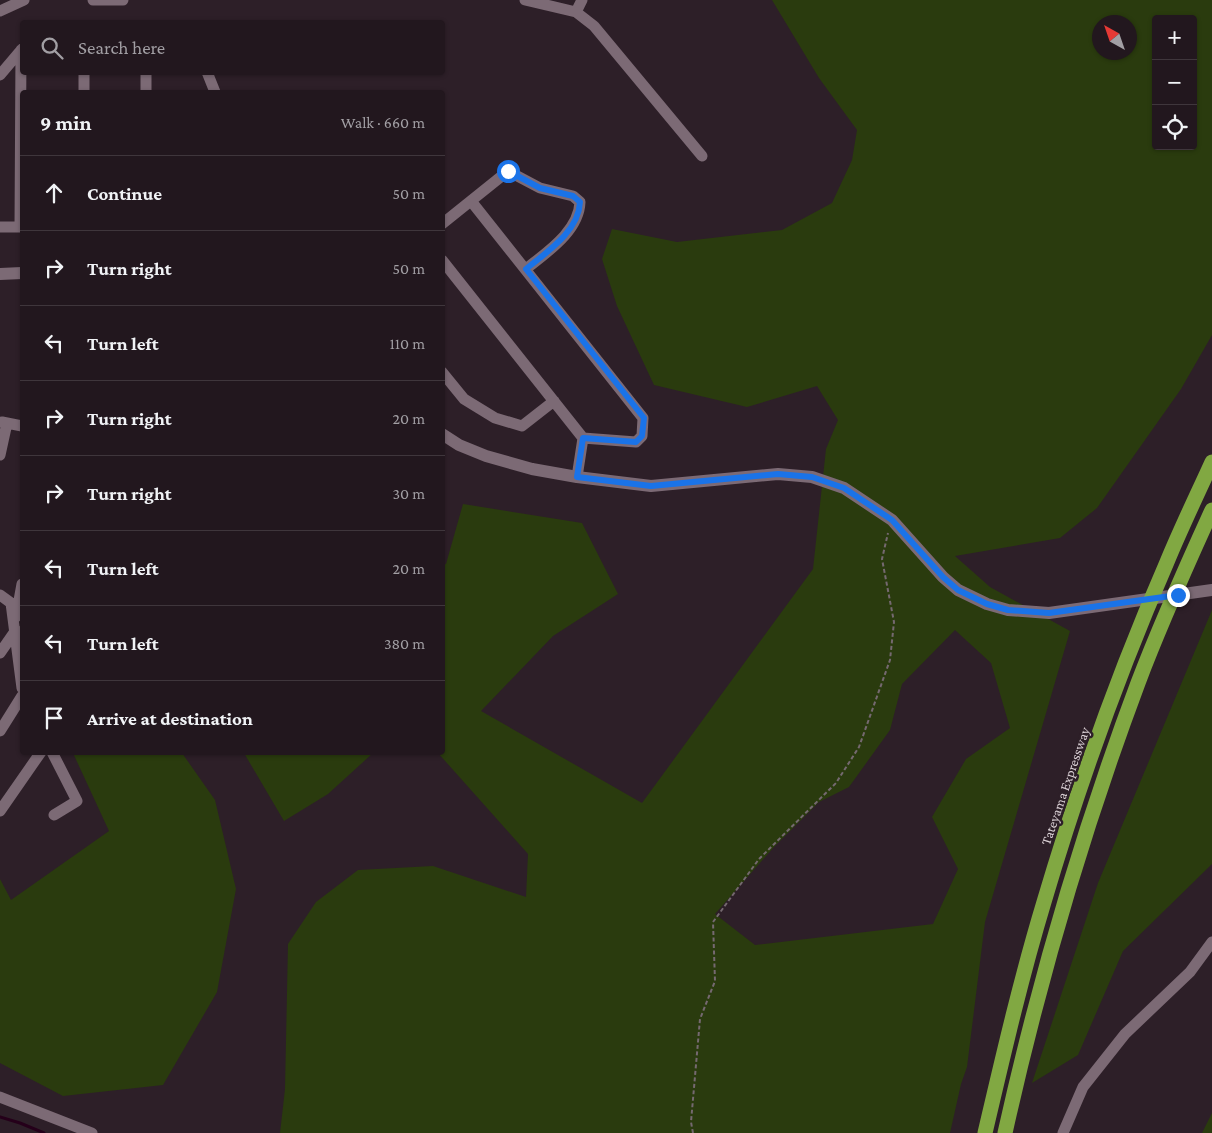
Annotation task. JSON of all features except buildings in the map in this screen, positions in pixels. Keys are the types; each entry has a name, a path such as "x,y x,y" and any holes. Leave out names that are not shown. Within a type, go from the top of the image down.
{"highway":[{"name":"Tateyama Expressway","path":"985,1133 1006,1042 1043,903 1080,787 1166,562 1212,462"},
{"path":"1005,1133 1024,1047 1062,908 1098,793 1138,682 1212,510"}],"street":[{"path":"0,11 24,0"},
{"path":"93,0 123,0"},
{"path":"525,0 576,12 594,26 702,156"},
{"path":"576,12 582,0"},
{"path":"0,74 20,51"},
{"path":"22,75 22,90"},
{"path":"84,75 84,90"},
{"path":"146,75 146,90"},
{"path":"208,75 214,90"},
{"path":"445,222 508,171 540,188 573,196 580,202 580,209 565,237 526,269"},
{"path":"472,201 644,418 642,436 636,442 583,438"},
{"path":"0,227 20,227"},
{"path":"445,267 583,438 577,477"},
{"path":"0,274 20,273"},
{"path":"445,376 464,399 495,418 522,426 554,401"},
{"path":"0,455 4,422 20,426"},
{"path":"445,436 459,445 486,456 532,469 577,477 651,486 778,474 812,477 844,488 892,520 943,577 958,590 970,597 1008,610 1049,613 1212,590"},
{"path":"0,595 11,603 20,671"},
{"path":"0,653 15,627 20,596"},
{"path":"0,731 20,699"},
{"path":"0,811 39,755"},
{"path":"53,755 76,801 54,815"},
{"path":"1063,1133 1083,1087 1125,1034 1190,972 1212,942"},
{"path":"0,1097 92,1133"}],"path":[{"path":"693,1133 691,1122 700,1019 716,981 713,922 759,859 836,783 859,747 890,660 894,622 882,559 892,520"}],"green space":[{"path":"772,0 1212,0 1212,335 1181,389 1097,508 1060,538 955,556 990,587 1070,631 985,922 967,1067 961,1084 950,1133 280,1133 285,1089 288,944 316,902 358,870 433,866 526,897 528,854 440,755 445,755 445,564 463,504 582,523 618,594 553,636 481,711 642,803 813,569 826,449 838,420 817,386 747,407 654,385 617,306 602,259 612,229 677,242 782,230 832,203 852,160 857,130 819,78","holes":["955,630 991,663 1010,728 966,759 932,817 958,869 933,924 755,945 715,914 774,847 819,802 849,787 890,730 902,684"]},
{"path":"1212,610 1212,864 1123,951 1078,1055 1032,1083 1098,883"},
{"path":"74,755 183,755 215,800 236,889 217,992 163,1085 63,1096 0,1063 0,879 11,900 109,831"},
{"path":"245,755 371,755 328,794 284,821"},
{"path":"1212,1113 1212,1133 1202,1133"}],"waterway":[{"path":"0,1117 44,1133"}],"route":[{"path":"508,171 540,188 573,196 580,202 580,209 565,237 526,269 644,418 642,436 636,442 583,438 577,477 651,486 778,474 812,477 844,488 892,520 943,577 958,590 987,604 1008,610 1049,613 1178,595"}]}
